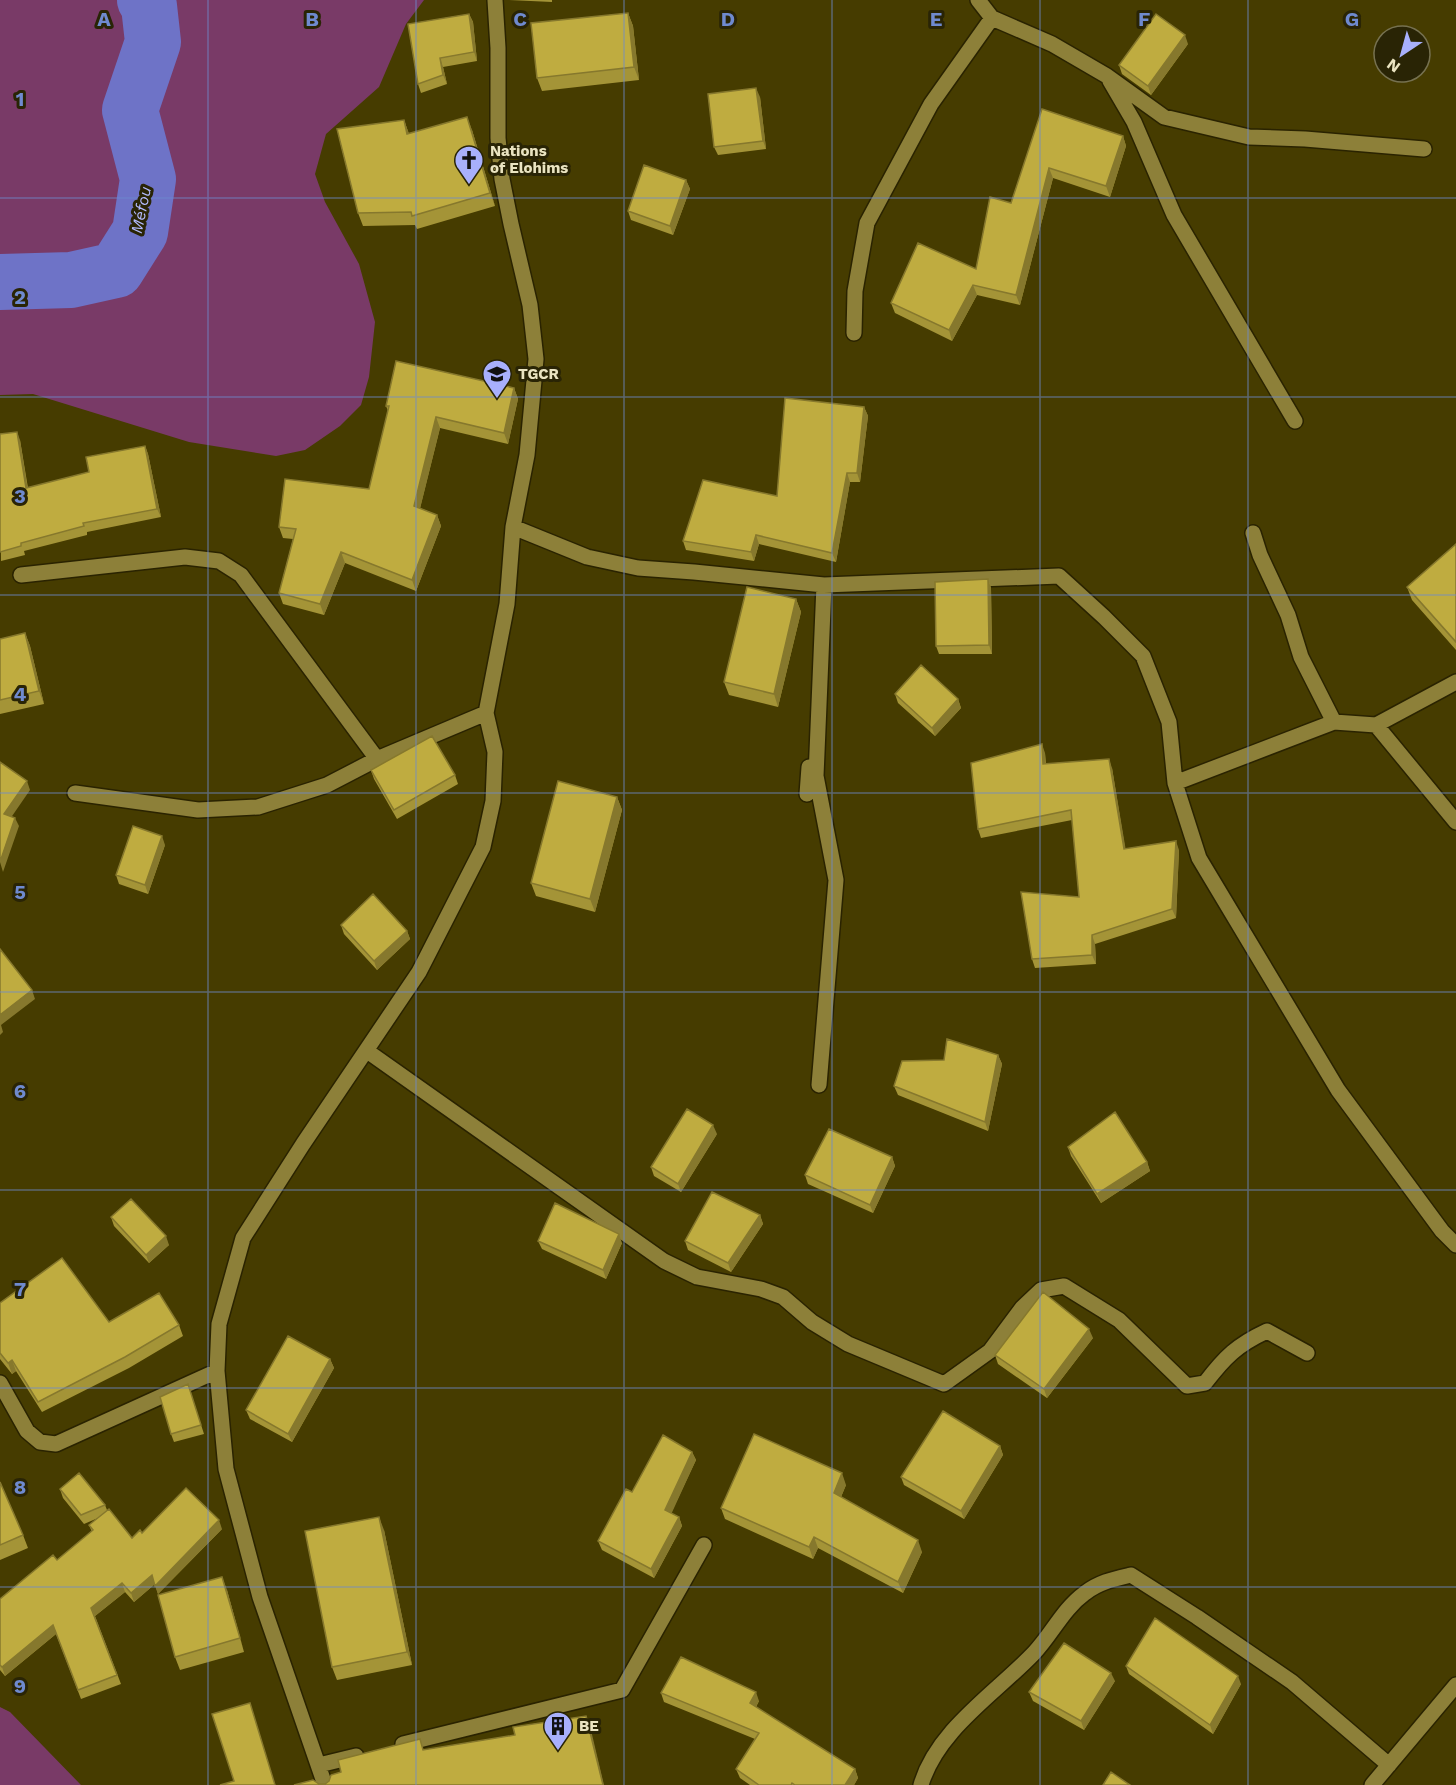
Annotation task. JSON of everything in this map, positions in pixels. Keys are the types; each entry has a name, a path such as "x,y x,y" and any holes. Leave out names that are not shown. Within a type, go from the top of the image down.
{"street":[{"path":"325,1785 260,1597 226,1469 217,1371 219,1324 243,1238 303,1144 419,972 483,848 493,801 495,752 486,713 507,604 513,527 527,455 536,359 531,304 502,179 498,138 498,48 495,0"},
{"path":"978,0 992,18 1052,44 1107,76 1164,117 1249,137 1305,139 1424,149"},
{"path":"854,333 855,291 867,223 930,104 992,18"},
{"path":"1107,76 1134,122 1174,215 1295,421"},
{"path":"513,527 587,556 638,568 824,585 1059,576 1143,656 1169,722 1175,783 1199,858 1338,1090 1442,1231 1456,1245"},
{"path":"1253,533 1260,555 1288,615 1301,657 1334,722"},
{"path":"21,575 185,557 219,561 241,575 377,759"},
{"path":"807,794 824,585"},
{"path":"819,1085 836,880 816,776 824,585"},
{"path":"1175,783 1334,722 1376,725 1456,682"},
{"path":"75,793 198,810 258,807 327,785 377,759 486,713"},
{"path":"1376,725 1456,822"},
{"path":"367,1051 664,1261 697,1277 761,1288 783,1297 812,1322 848,1344 944,1384 990,1351 1022,1308 1041,1290 1064,1286 1119,1320 1187,1386 1205,1383 1223,1360 1243,1342 1267,1330 1307,1353"},
{"path":"0,1383 27,1431 40,1442 56,1444 217,1371"},
{"path":"389,1748 622,1690 704,1545"},
{"path":"921,1785 925,1772 944,1741 1034,1652 1068,1609 1084,1593 1101,1582 1131,1575 1292,1682 1389,1765"},
{"path":"1372,1785 1456,1685"},
{"path":"319,1765 366,1754"}],"shaded area":[{"path":"0,0 424,0 406,24 379,87 326,134 315,174 325,202 359,264 375,322 369,377 361,405 340,426 305,450 276,456 189,442 33,394 0,395"},
{"path":"0,1707 10,1712 81,1785 0,1785"}],"building":[{"path":"628,13 634,67 537,78 531,23"},
{"path":"469,14 474,52 440,58 443,75 418,84 408,24"},
{"path":"1156,14 1185,35 1148,86 1119,65"},
{"path":"756,88 763,141 714,147 708,94"},
{"path":"1042,109 1123,136 1106,186 1049,168 1016,295 973,285 949,330 891,303 918,243 976,269 990,197 1011,203"},
{"path":"467,117 490,193 412,216 411,212 358,213 337,129 404,120 407,134"},
{"path":"644,165 686,180 670,226 628,211"},
{"path":"396,361 514,388 504,433 436,417 414,506 437,515 412,580 341,552 320,604 279,593 296,529 279,527 285,479 369,489 389,406 386,406"},
{"path":"785,398 864,407 857,473 847,473 832,553 756,535 751,552 683,541 703,480 777,496"},
{"path":"17,432 26,488 89,472 86,457 145,446 157,509 83,523 84,526 21,543 21,546 0,552 0,434"},
{"path":"1456,544 1456,642 1407,587"},
{"path":"988,579 989,645 936,646 935,582"},
{"path":"747,587 796,599 774,694 724,682"},
{"path":"25,633 39,691 0,700 0,639"},
{"path":"921,665 958,699 932,728 895,694"},
{"path":"432,736 455,775 394,810 371,770"},
{"path":"1042,744 1043,764 1109,759 1124,849 1176,841 1172,909 1092,935 1092,955 1032,959 1021,892 1079,897 1071,810 978,829 971,763"},
{"path":"0,762 27,781 4,814 15,818 0,862"},
{"path":"558,781 617,797 590,899 531,883"},
{"path":"133,826 162,836 145,885 116,875"},
{"path":"373,894 407,931 374,961 341,925"},
{"path":"0,949 32,990 0,1015"},
{"path":"947,1039 998,1055 985,1122 894,1086 902,1061 944,1060"},
{"path":"687,1109 713,1125 678,1184 651,1167"},
{"path":"1115,1112 1147,1162 1097,1194 1068,1147"},
{"path":"829,1129 892,1157 870,1205 805,1175"},
{"path":"712,1192 760,1215 728,1263 685,1241"},
{"path":"131,1199 166,1236 146,1255 111,1217"},
{"path":"555,1203 619,1234 603,1270 538,1241"},
{"path":"62,1258 109,1322 159,1293 179,1325 125,1357 38,1402 12,1360 8,1363 0,1353 0,1303"},
{"path":"1043,1292 1089,1329 1044,1389 995,1355"},
{"path":"288,1336 330,1359 288,1434 246,1410"},
{"path":"188,1384 201,1425 171,1434 160,1397"},
{"path":"943,1411 1000,1446 961,1511 901,1477"},
{"path":"754,1434 842,1473 834,1493 918,1540 898,1582 814,1537 809,1547 721,1508"},
{"path":"663,1435 692,1452 665,1510 679,1517 651,1569 598,1541 626,1489 632,1492"},
{"path":"79,1473 105,1505 81,1515 60,1489"},
{"path":"0,1482 23,1535 0,1545"},
{"path":"186,1488 219,1520 155,1586 152,1575 131,1593 122,1583 91,1608 117,1675 78,1690 53,1625 2,1667 0,1665 0,1599 53,1555 57,1560 93,1530 89,1525 109,1509 132,1538 140,1530 142,1533"},
{"path":"379,1517 407,1652 332,1667 305,1531"},
{"path":"222,1577 240,1638 175,1657 158,1595"},
{"path":"1155,1618 1238,1676 1210,1725 1126,1666"},
{"path":"1064,1643 1111,1673 1081,1721 1029,1692"},
{"path":"681,1657 756,1692 750,1703 855,1769 845,1785 795,1785 792,1783 791,1785 759,1785 736,1769 759,1733 661,1693"},
{"path":"250,1703 275,1785 220,1785 234,1781 212,1714"},
{"path":"586,1716 603,1785 294,1785 313,1780 319,1784 325,1784 331,1775 341,1772 338,1760 420,1739 423,1750 515,1735 513,1727"},
{"path":"1111,1772 1130,1785 1103,1785"}],"waterway":[{"name":"Méfou","path":"0,282 71,280 116,270 140,232 148,179 130,110 153,42 149,6 145,0"}],"place":[{"name":"Nations of Elohims","path":"469,186"},
{"name":"TGCR","path":"497,400"},
{"name":"BE","path":"558,1752"}]}
